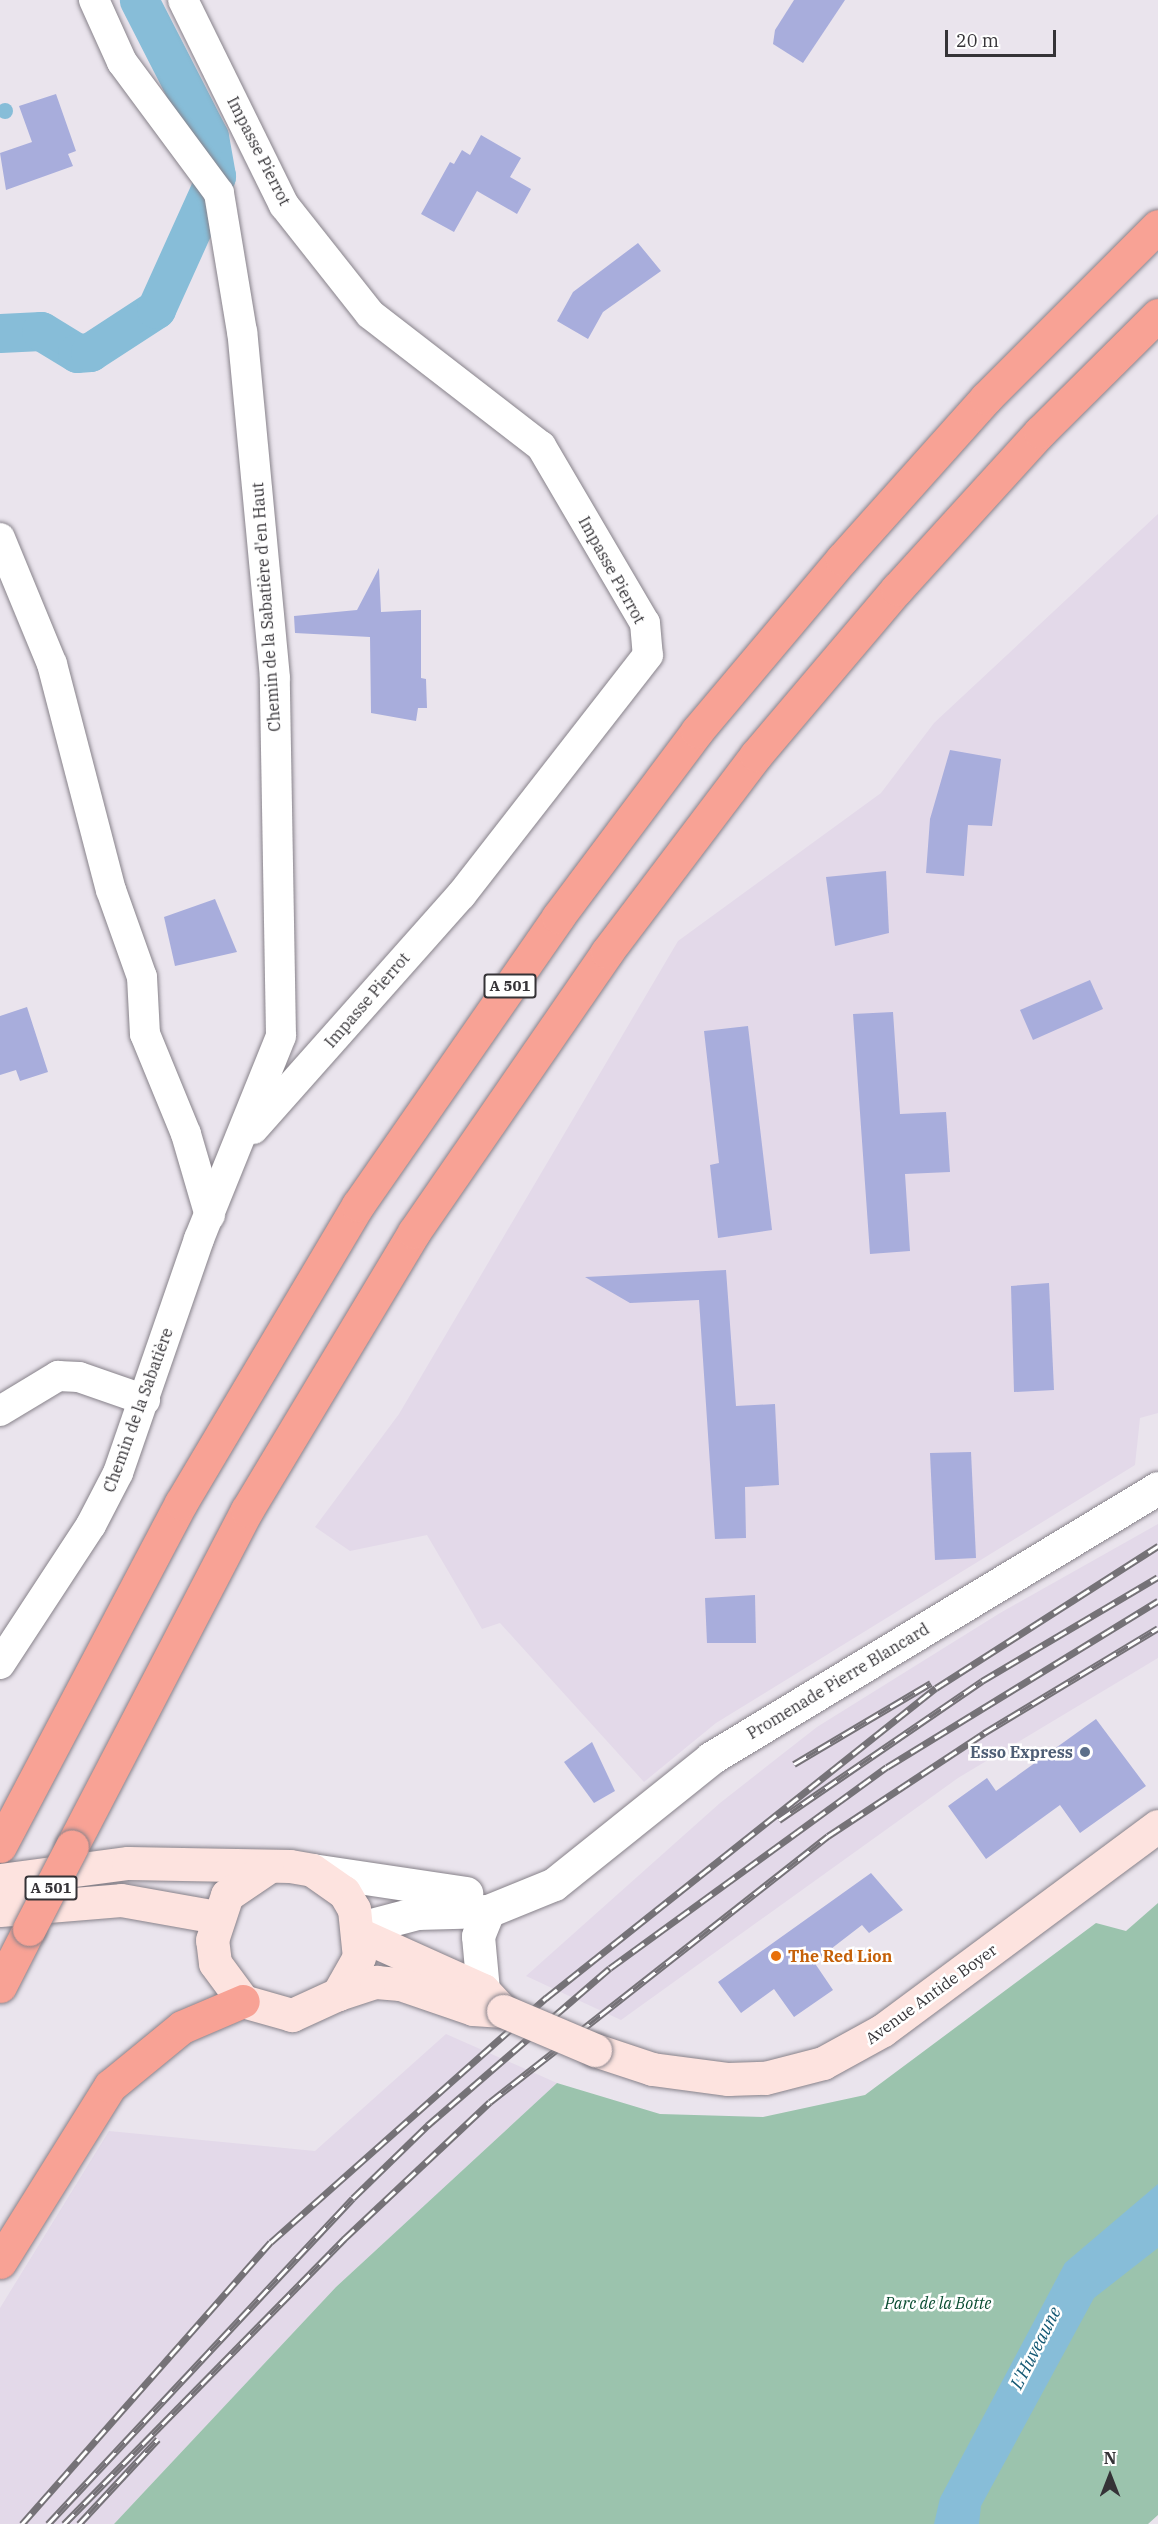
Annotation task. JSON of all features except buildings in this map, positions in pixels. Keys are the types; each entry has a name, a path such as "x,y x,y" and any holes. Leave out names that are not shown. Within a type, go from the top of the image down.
{"highway":[{"name":"A 501","path":"0,1846 181,1503 358,1205 558,917 697,731 842,559 986,398 1158,226"},
{"name":"A 501","path":"0,1986 259,1490 414,1232 607,952 756,755 897,589 1040,432 1158,315"},
{"path":"0,2262 110,2086 182,2027 243,2001"}],"main road":[{"name":"Avenue Antide Boyer","path":"361,1931 493,2001 595,2050 652,2069 728,2079 765,2078 823,2063 883,2030 1158,1826"},
{"path":"0,1880 128,1863 267,1868 312,1870 344,1892 361,1931 359,1957 338,1994 292,2015 266,2012 243,2001 215,1963 216,1917 233,1890 267,1868"},
{"path":"0,1910 121,1900 216,1917"},
{"name":"Avenue Antide Boyer","path":"338,1994 376,1982 400,1984 473,2009 493,2001"}],"street":[{"name":"Chemin de la Sabatière d'en Haut","path":"94,0 122,62 219,194 242,332 275,678 281,1035 243,1140 204,1227"},
{"name":"Impasse Pierrot","path":"183,0 284,205 370,314 541,446 645,623 648,655 461,895 243,1140"},
{"path":"0,538 52,664 111,890 142,977 145,1034 186,1134 204,1227"},
{"name":"Chemin de la Sabatière","path":"0,1664 91,1525 145,1400 204,1227"},
{"path":"0,1411 58,1376 80,1377 145,1400"},
{"name":"Promenade Pierre Blancard","path":"361,1931 417,1913 488,1911 533,1895 711,1758 1158,1488"},
{"path":"312,1870 352,1873 422,1890 533,1895"},
{"path":"488,1911 478,1936 493,2001"}],"shaded area":[{"path":"1158,514 1158,1413 1140,1418 1135,1465 716,1723 644,1782 500,1623 482,1629 427,1535 350,1551 315,1527 399,1414 678,941 881,793 934,723"},
{"path":"1158,1524 1158,1658 958,1778 621,2020 526,1976 720,1803 817,1727 1000,1613"},
{"path":"446,2034 557,2083 336,2287 114,2524 0,2524 0,2308 109,2131 315,2151"}],"green space":[{"name":"Parc de la Botte","path":"1158,1903 1158,2515 1148,2524 114,2524 336,2287 557,2083 660,2114 763,2117 865,2095 1096,1923 1126,1931"}],"water":[{"path":"2,103 8,103 13,111 11,117 2,119 -3,114 -3,108"},
{"name":"L'Huveaune","path":"1158,2184 1158,2248 1094,2298 981,2506 979,2524 934,2524 940,2498 1065,2263"}],"waterway":[{"path":"0,333 41,331 77,353 90,352 156,309 216,176 209,137 139,0"}],"railway":[{"path":"22,2524 271,2242 546,1998 936,1688 1158,1546"},
{"path":"779,1820 982,1681 1158,1577"},
{"path":"48,2524 353,2198 428,2125 610,1968 887,1767 1158,1601"},
{"path":"64,2524 344,2239 490,2102 828,1836 984,1733 1158,1628"},
{"path":"794,1764 931,1683"},
{"path":"79,2524 158,2439"}],"place":[{"name":"Esso Express","path":"1085,1752"},
{"name":"The Red Lion","path":"776,1956"}]}
